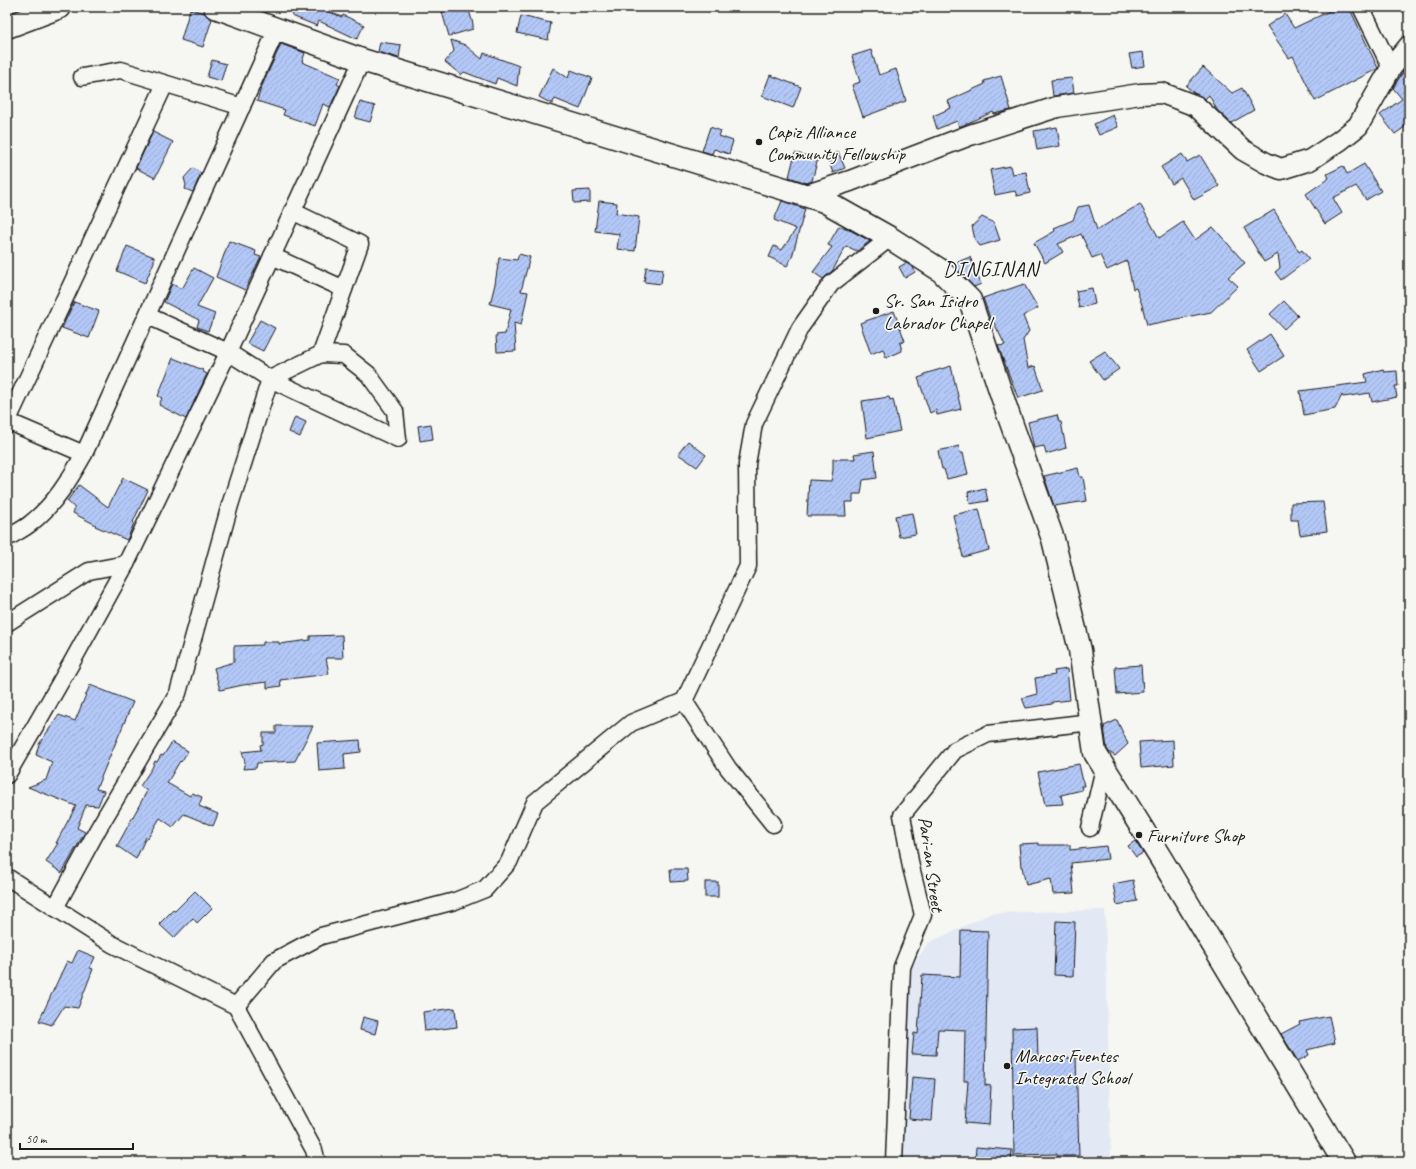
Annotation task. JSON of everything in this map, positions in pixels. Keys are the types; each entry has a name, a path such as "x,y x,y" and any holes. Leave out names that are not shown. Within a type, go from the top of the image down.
{"main road":[{"path":"7,27 60,7"},
{"path":"215,7 362,60 824,200 890,238 940,270 970,300 1053,540 1080,650 1092,722 1095,753 1164,863 1344,1162"}],"street":[{"path":"1361,7 1391,68"},
{"path":"7,538 31,524 52,503 70,479 84,454 148,316 277,29"},
{"path":"807,195 850,181 970,135 1057,107 1140,94 1162,93 1196,106 1243,150 1266,163 1281,169 1310,160 1339,141 1358,126 1391,68 1409,46"},
{"path":"7,775 126,564 228,352 362,60"},
{"path":"82,77 121,70 242,107"},
{"path":"84,454 7,421 165,84"},
{"path":"292,211 360,244 321,354"},
{"path":"236,1006 274,961 321,936 455,901 485,889 509,862 536,802 631,723 684,701 748,566 747,464 754,424 800,328 831,284 890,238"},
{"path":"272,256 344,289"},
{"path":"55,908 98,829 178,693 230,505 270,379 321,354 344,355 368,374 395,411 398,439 270,379 228,352 148,316"},
{"path":"7,623 89,571 126,564"},
{"path":"684,701 728,768 773,824"},
{"name":"Pari-an Street","path":"894,1162 902,967 923,915 911,867 902,815 955,750 988,734 1092,722"},
{"path":"1090,828 1104,768"},
{"path":"7,878 112,944 236,1006 314,1150 317,1162"}],"shaded area":[{"name":"Marcos Fuentes Integrated School","path":"1105,910 1111,1162 902,1162 909,971 928,943 992,913"}],"building":[{"path":"296,7 317,7 342,17 343,15 364,25 357,39 319,21 317,26 292,16"},
{"path":"458,7 468,7 473,29 449,36 442,12"},
{"path":"1338,7 1349,7 1378,68 1315,101 1293,56 1289,58 1267,26 1285,14 1294,28"},
{"path":"190,9 205,13 212,19 203,47 181,40"},
{"path":"521,16 551,23 548,40 517,33"},
{"path":"451,40 465,45 482,59 484,53 519,66 517,86 497,78 495,84 464,72 461,75 445,62 454,51"},
{"path":"380,42 401,45 399,58 378,52"},
{"path":"281,44 305,53 302,62 340,78 337,84 340,86 330,107 323,104 315,126 283,115 285,110 257,101 261,88"},
{"path":"871,50 879,75 896,69 906,101 863,117 852,85 860,82 852,56"},
{"path":"1143,52 1145,66 1132,68 1129,54"},
{"path":"212,60 226,64 221,81 207,77"},
{"path":"1203,67 1232,93 1242,88 1254,110 1231,123 1217,110 1209,95 1205,99 1194,93 1186,86"},
{"path":"553,68 568,78 571,70 592,78 580,109 555,99 552,104 539,97"},
{"path":"1405,69 1409,75 1409,124 1395,134 1380,115 1402,99 1393,88"},
{"path":"770,75 801,87 793,108 762,96"},
{"path":"1001,76 1011,110 994,114 993,112 959,127 957,121 937,129 933,116 951,108 948,101 985,84 984,81"},
{"path":"1072,78 1074,93 1053,96 1051,80"},
{"path":"360,102 375,106 370,122 355,118"},
{"path":"1113,115 1118,127 1099,135 1094,124"},
{"path":"710,127 721,131 719,136 733,141 729,154 714,149 712,154 702,151"},
{"path":"1057,127 1060,146 1037,150 1034,131"},
{"path":"153,132 173,142 155,178 136,168"},
{"path":"838,152 845,168 833,173 827,157"},
{"path":"795,153 818,158 812,181 807,183 789,177"},
{"path":"1182,154 1187,162 1200,155 1219,186 1194,200 1181,178 1172,184 1161,167"},
{"path":"1364,164 1381,191 1366,200 1356,186 1333,198 1342,213 1325,224 1306,194 1329,178 1327,174 1343,166 1347,174"},
{"path":"1010,166 1012,174 1026,172 1030,193 1017,196 1015,191 995,195 990,170"},
{"path":"193,168 201,173 193,192 185,189 186,185 184,178"},
{"path":"590,190 590,202 574,203 573,191"},
{"path":"599,201 617,203 616,213 639,217 635,251 617,249 619,234 595,231"},
{"path":"782,201 805,209 792,257 787,266 769,257 774,246 782,250 796,229 774,220"},
{"path":"1140,204 1159,238 1183,222 1195,240 1213,227 1245,263 1228,277 1238,286 1211,312 1147,325 1136,288 1133,289 1127,261 1107,270 1100,255 1092,258 1081,234 1058,244 1063,252 1045,263 1034,243 1055,231 1054,228 1073,220 1078,207 1089,205 1097,230"},
{"path":"1274,210 1299,252 1302,250 1309,259 1281,280 1275,272 1280,268 1278,254 1264,262 1244,228"},
{"path":"982,217 994,223 1000,240 980,246 975,240 972,226"},
{"path":"839,226 846,228 870,241 857,251 846,246 833,270 823,279 813,272 832,247 828,245"},
{"path":"229,241 256,251 255,255 261,257 245,290 216,277"},
{"path":"127,246 154,257 154,262 145,283 117,271"},
{"path":"519,254 530,257 521,291 528,292 521,325 514,323 516,351 497,352 496,335 505,334 511,309 490,304 499,258 517,260"},
{"path":"970,257 981,284 974,287 958,270 955,263"},
{"path":"906,263 913,267 915,272 905,278 899,267"},
{"path":"646,267 663,269 661,284 644,282"},
{"path":"194,268 213,278 197,307 215,314 208,331 197,327 199,320 164,302 172,284 182,289"},
{"path":"1024,284 1038,308 1023,316 1029,331 1023,340 1028,368 1035,366 1043,390 1018,398 998,346 1005,345 993,321 991,321 983,298"},
{"path":"1092,288 1095,304 1079,308 1076,291"},
{"path":"1284,301 1298,316 1284,329 1270,314"},
{"path":"74,302 99,311 89,338 62,328"},
{"path":"894,311 905,341 900,343 902,351 886,358 883,349 871,354 860,323"},
{"path":"260,320 275,328 263,351 247,343"},
{"path":"1270,334 1284,356 1261,371 1247,350"},
{"path":"1105,351 1119,369 1103,380 1089,361"},
{"path":"173,358 203,370 202,371 207,374 186,419 159,405 162,398 158,396"},
{"path":"951,366 961,409 937,415 936,410 930,413 918,378 924,376 924,374"},
{"path":"1383,369 1384,372 1397,371 1398,386 1395,386 1397,397 1372,402 1370,393 1343,397 1342,395 1335,409 1304,415 1300,391 1367,382 1365,374"},
{"path":"889,397 890,400 893,399 900,431 867,438 862,401"},
{"path":"1057,415 1059,422 1061,422 1066,448 1046,454 1044,446 1034,448 1028,422"},
{"path":"295,417 306,422 300,437 289,432"},
{"path":"431,424 433,439 420,441 418,426"},
{"path":"688,441 706,455 697,467 678,454"},
{"path":"959,446 960,453 963,453 968,474 947,479 944,469 942,469 938,451"},
{"path":"874,451 877,478 863,480 861,494 853,494 853,502 845,502 846,516 807,516 809,480 831,481 833,459 855,459 854,454"},
{"path":"1078,468 1080,477 1083,477 1087,501 1054,506 1044,476"},
{"path":"123,478 148,490 133,522 134,523 127,540 95,526 96,525 73,513 75,508 67,501 79,485 108,507"},
{"path":"985,488 988,501 970,504 968,492"},
{"path":"1323,502 1327,531 1300,535 1298,520 1291,520 1291,503"},
{"path":"979,509 989,550 963,557 953,515"},
{"path":"912,513 916,534 899,537 895,516"},
{"path":"342,635 343,658 326,658 329,674 280,680 281,686 267,688 267,682 220,690 214,668 234,662 234,646 263,645 263,642 279,642 279,644 310,640 310,636"},
{"path":"1141,665 1143,692 1117,694 1115,667"},
{"path":"1067,669 1070,700 1052,702 1052,704 1026,708 1022,698 1037,694 1035,678 1055,675 1054,671"},
{"path":"90,685 133,702 96,789 104,791 98,806 86,805 77,828 85,832 62,873 46,862 58,843 56,843 76,806 28,787 46,780 52,762 36,755 39,744 59,715 75,721"},
{"path":"1117,720 1128,744 1115,756 1107,749 1104,726"},
{"path":"276,726 313,726 295,761 257,763 256,768 243,769 245,762 242,752 261,750 260,745 263,744 263,733 276,733"},
{"path":"360,740 361,752 344,754 345,769 319,771 317,743"},
{"path":"1173,740 1174,765 1141,768 1139,742"},
{"path":"172,742 188,751 181,762 180,761 167,783 190,796 192,793 202,797 199,806 218,814 213,826 184,814 173,827 160,818 148,838 146,837 136,859 117,846 147,791 140,786 155,761 157,762 161,755 163,756"},
{"path":"1079,764 1084,786 1081,786 1082,790 1061,795 1063,804 1045,805 1038,772"},
{"path":"1135,841 1143,853 1136,857 1128,846"},
{"path":"1039,843 1039,845 1070,845 1070,850 1106,846 1108,859 1071,863 1074,893 1053,894 1051,879 1026,885 1021,867 1019,844"},
{"path":"670,869 687,869 688,881 671,882"},
{"path":"1133,880 1137,901 1117,905 1113,884"},
{"path":"705,882 718,882 718,897 705,897"},
{"path":"195,891 212,908 197,923 193,918 174,938 159,924 173,910 175,911"},
{"path":"1056,921 1075,922 1073,976 1054,975"},
{"path":"961,930 988,931 985,1085 991,1086 989,1125 965,1123 968,1081 964,1081 965,1030 938,1029 936,1055 912,1054 914,1033 918,1034 922,975 960,977"},
{"path":"78,950 95,957 90,968 93,969 78,1008 64,1006 52,1025 39,1021 67,961 72,963"},
{"path":"455,1008 457,1027 425,1031 423,1012"},
{"path":"1329,1016 1335,1043 1307,1050 1309,1055 1298,1061 1281,1034 1300,1024 1299,1022"},
{"path":"363,1017 378,1021 375,1034 360,1030"},
{"path":"1037,1027 1038,1059 1076,1058 1079,1156 1057,1156 1057,1154 1014,1155 1012,1028"},
{"path":"912,1077 935,1079 932,1121 909,1119"},
{"path":"976,1147 1012,1150 1011,1162 975,1162"}],"place":[{"name":"Capiz Alliance Community Fellowship","path":"759,142"},
{"name":"Sr. San Isidro Labrador Chapel","path":"876,311"},
{"name":"Furniture Shop","path":"1139,835"},
{"name":"Marcos Fuentes Integrated School","path":"1007,1066"}],"district":[{"name":"DINGINAN","path":"991,269"}]}
